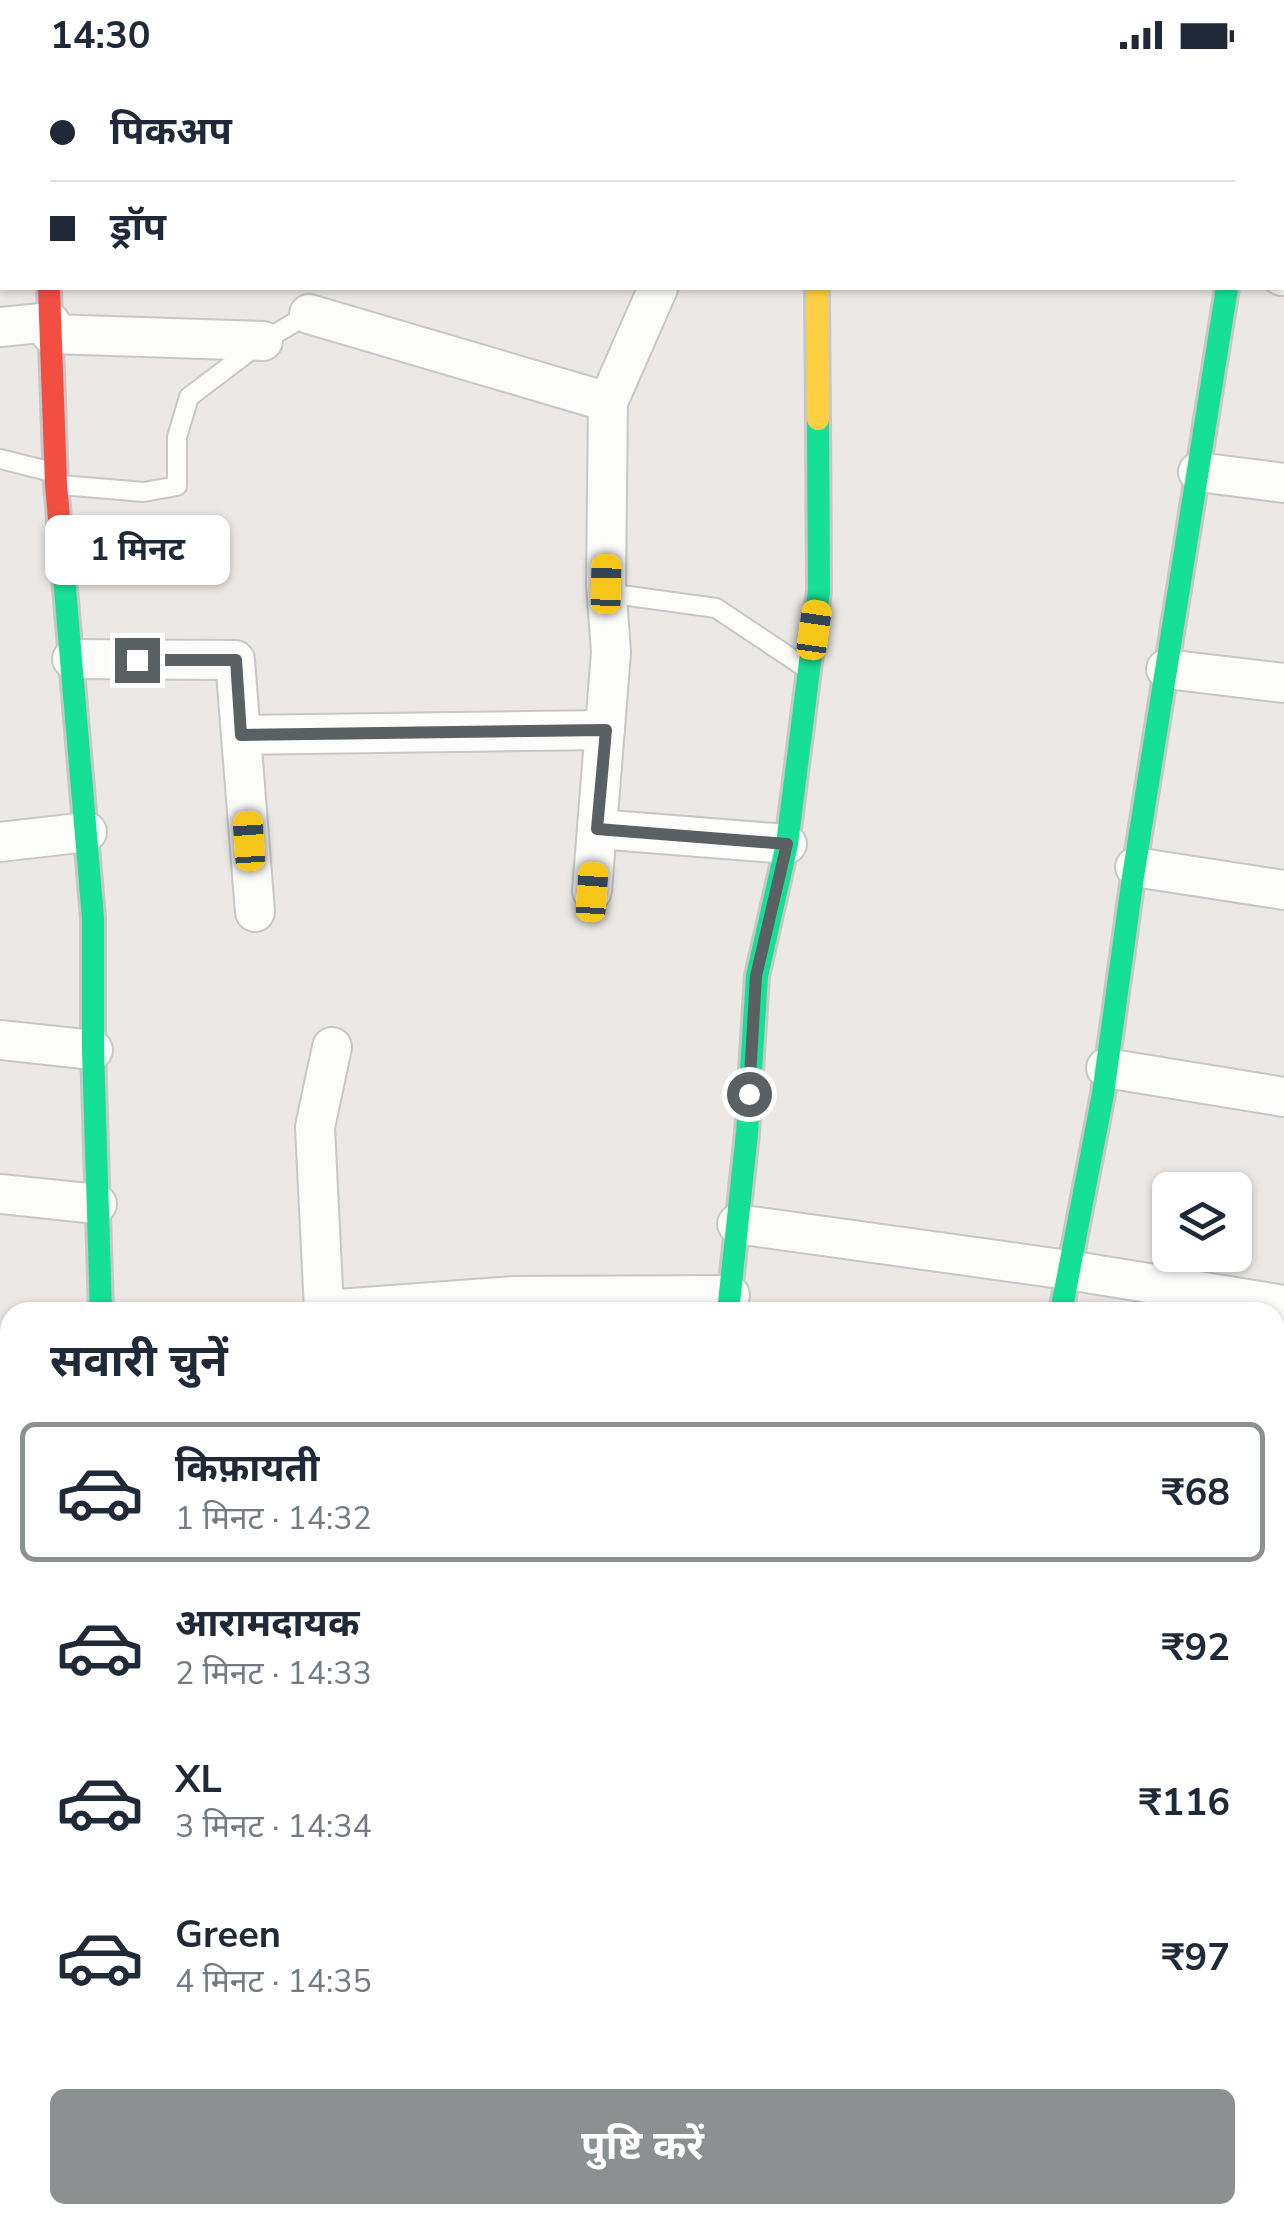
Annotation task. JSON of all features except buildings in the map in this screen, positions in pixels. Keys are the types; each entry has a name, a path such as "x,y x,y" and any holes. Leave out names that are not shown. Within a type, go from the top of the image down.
{"street":[{"path":"592,892 612,652 607,593 608,402 657,290"},
{"path":"729,1302 747,1133 756,976 787,844 819,591 817,290"},
{"path":"1063,1302 1106,1068 1227,290"},
{"path":"309,314 608,402"},
{"path":"50,315 55,479 93,918 101,1302"},
{"path":"0,327 50,315 262,341"},
{"path":"1198,472 1284,483"},
{"path":"72,659 236,660 255,912"},
{"path":"1166,669 1284,683"},
{"path":"241,735 606,730"},
{"path":"597,829 787,844"},
{"path":"0,842 87,832"},
{"path":"1135,867 1284,890"},
{"path":"0,1040 93,1050"},
{"path":"324,1302 315,1128 332,1047"},
{"path":"1106,1068 1284,1097"},
{"path":"0,1194 98,1204"},
{"path":"737,1224 1265,1302"},
{"path":"434,1302 516,1296 676,1302"}],"lane":[{"path":"0,460 55,479 144,492 178,486 177,438 189,397 262,341 309,314"},
{"path":"607,593 716,608 808,669"}],"traffic: fast":[{"path":"1063,1302 1103,1094 1133,877 1227,290"},
{"path":"729,1302 747,1133 757,976 787,844 819,591 818,419"},
{"path":"63,565 93,918 101,1302"}],"traffic: slow":[{"path":"817,290 818,419"}],"traffic: jam":[{"path":"49,290 63,565"}],"route":[{"path":"137,660 236,660 241,735 606,730 597,829 787,844 756,976 749,1094"}]}
